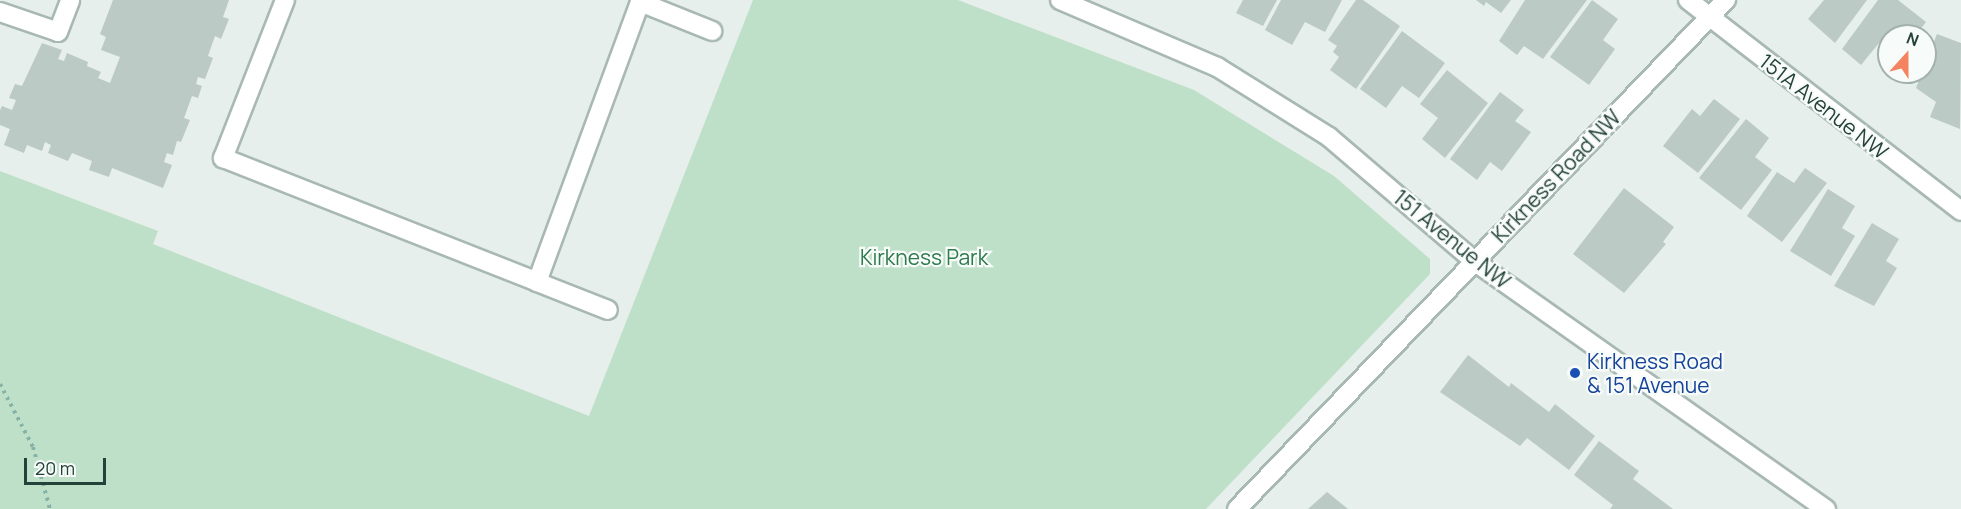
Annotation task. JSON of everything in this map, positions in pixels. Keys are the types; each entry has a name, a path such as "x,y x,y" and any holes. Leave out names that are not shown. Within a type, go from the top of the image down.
{"street":[{"path":"0,12 58,32 70,0"},
{"path":"285,0 223,158 608,310"},
{"name":"151 Avenue NW","path":"1060,0 1217,67 1329,137 1474,261 1827,509"},
{"name":"151A Avenue NW","path":"1688,0 1961,211"},
{"name":"Kirkness Road NW","path":"1236,509 1726,0"},
{"path":"537,282 638,1 712,31"}],"path":[{"path":"0,384 33,447 50,509"}],"green space":[{"name":"Kirkness Park","path":"753,0 958,0 1194,90 1334,176 1430,259 1430,274 1206,509 0,509 0,171 158,231 153,244 589,416"}],"building":[{"path":"113,0 229,0 223,17 229,19 221,39 215,36 208,56 213,58 205,79 198,77 196,84 202,86 198,98 192,96 184,118 190,120 181,142 177,141 173,155 167,153 164,162 172,165 163,188 112,168 109,177 89,170 92,161 72,153 68,161 48,153 51,145 45,142 42,151 27,145 24,153 4,145 10,129 0,125 0,110 2,106 12,110 16,100 9,98 15,84 22,86 42,43 62,50 58,59 64,61 67,53 88,62 87,66 101,72 98,78 110,83 120,57 101,50 106,37 100,34"},
{"path":"1243,0 1277,0 1263,26 1236,13"},
{"path":"1281,0 1342,0 1325,32 1305,22 1292,45 1265,30"},
{"path":"1356,0 1363,0 1400,26 1356,89 1330,70 1339,57 1333,52 1337,46 1328,40"},
{"path":"1476,0 1511,0 1501,13 1486,2 1484,6"},
{"path":"1525,0 1587,0 1543,59 1524,46 1517,55 1499,41"},
{"path":"1592,0 1618,19 1603,40 1615,49 1589,85 1550,57"},
{"path":"1824,0 1867,0 1835,43 1808,19"},
{"path":"1878,0 1898,0 1926,22 1924,24 1877,24 1877,45 1861,65 1842,49"},
{"path":"1402,31 1445,63 1419,98 1402,86 1386,108 1360,89"},
{"path":"1937,34 1961,43 1960,129 1930,117 1936,102 1916,88 1918,84 1937,84"},
{"path":"1447,70 1488,103 1445,158 1422,139 1438,118 1420,104"},
{"path":"1500,92 1524,110 1515,121 1531,132 1502,171 1490,162 1477,180 1450,159"},
{"path":"1714,99 1740,119 1698,173 1663,146 1692,109 1700,116"},
{"path":"1746,119 1769,138 1755,157 1772,170 1741,210 1699,178"},
{"path":"1805,168 1827,183 1782,242 1747,216 1777,172 1794,183"},
{"path":"1624,188 1674,227 1663,242 1666,244 1624,293 1573,254"},
{"path":"1828,189 1855,206 1842,228 1855,236 1831,276 1790,251"},
{"path":"1872,223 1899,239 1886,261 1897,268 1874,306 1834,286"},
{"path":"1468,355 1509,387 1511,383 1549,412 1555,404 1595,436 1569,470 1527,438 1520,446 1440,392"},
{"path":"1599,441 1639,471 1633,479 1673,509 1610,509 1613,505 1574,475"},
{"path":"1327,492 1348,509 1308,509"}],"place":[{"name":"Kirkness Road & 151 Avenue","path":"1575,373"}]}
